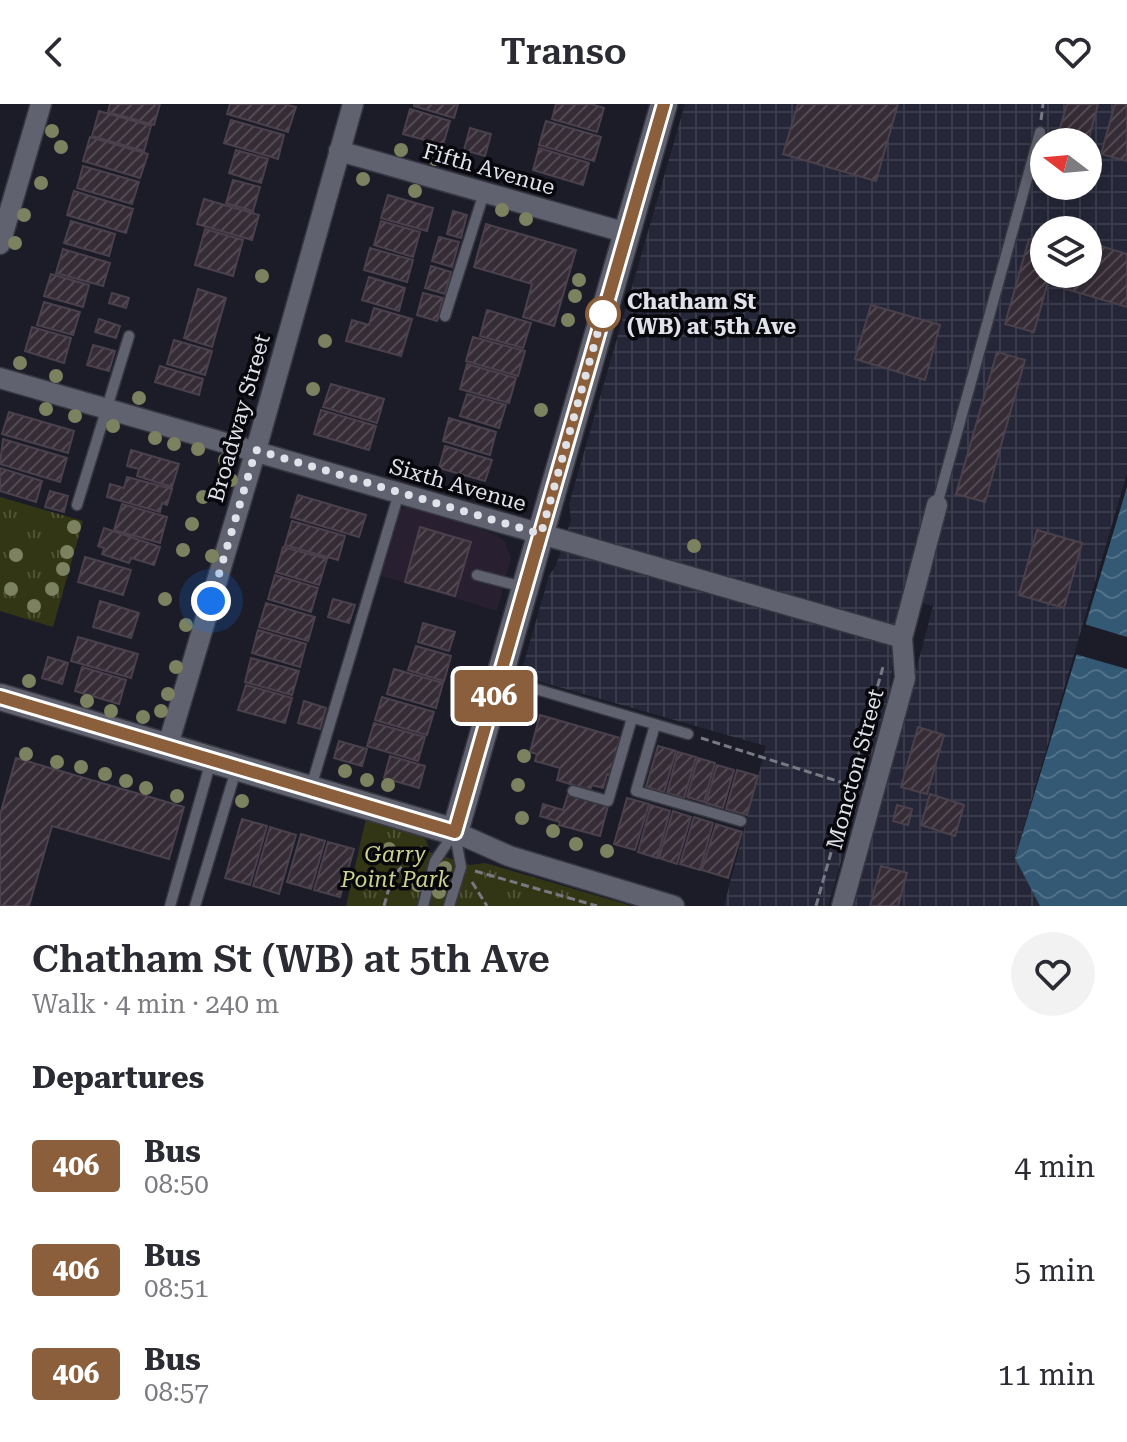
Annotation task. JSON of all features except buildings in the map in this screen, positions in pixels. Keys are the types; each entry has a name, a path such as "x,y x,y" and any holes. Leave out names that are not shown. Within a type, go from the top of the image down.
{"street":[{"path":"0,244 41,104"},
{"name":"Broadway Street","path":"168,745 256,450 353,104"},
{"path":"455,832 664,104"},
{"name":"Fifth Avenue","path":"339,151 627,233"},
{"name":"Sixth Avenue","path":"0,378 897,636"},
{"name":"Moncton Street","path":"842,906 905,678 897,636 937,505"},
{"path":"0,697 311,787 455,832 509,856 674,906"}],"lane":[{"path":"937,505 1030,168"},
{"path":"445,316 484,193"},
{"path":"77,505 129,336"},
{"path":"311,787 399,493"},
{"path":"477,575 525,588"},
{"path":"499,678 688,734"},
{"path":"573,791 608,801 632,718"},
{"path":"655,725 636,791 741,821"},
{"path":"170,906 224,762"},
{"path":"195,906 224,762"},
{"path":"423,906 435,861 455,832"},
{"path":"449,906 461,867 455,832"}],"path":[{"path":"816,906 897,636"},
{"path":"688,734 850,785"},
{"path":"384,906 392,877 426,840"},
{"path":"487,906 470,880 473,870 597,906"}],"shaded area":[{"path":"685,104 1127,104 1127,473 1015,857 1040,906 854,906 933,606 901,597 889,698 828,906 724,906 766,746 520,676 549,576 556,565 571,520 569,504"},
{"path":"409,504 497,535 505,542 511,558 497,611 375,574 391,518"}],"green space":[{"path":"0,497 83,521 53,627 0,611"},
{"name":"Garry Point Park","path":"366,819 420,835 426,840 430,852 470,865 485,863 632,906 346,906"}],"water":[{"path":"1127,487 1127,906 1040,906 1015,858"}],"pier":[{"path":"1084,624 1127,637 1127,669 1075,654"}],"bus line":[{"name":"406","path":"0,697 455,832 664,104"}],"place":[{"name":"Chatham St (WB) at 5th Ave","path":"603,314"}],"route":[{"path":"211,601 256,450 541,534 603,314"}]}
